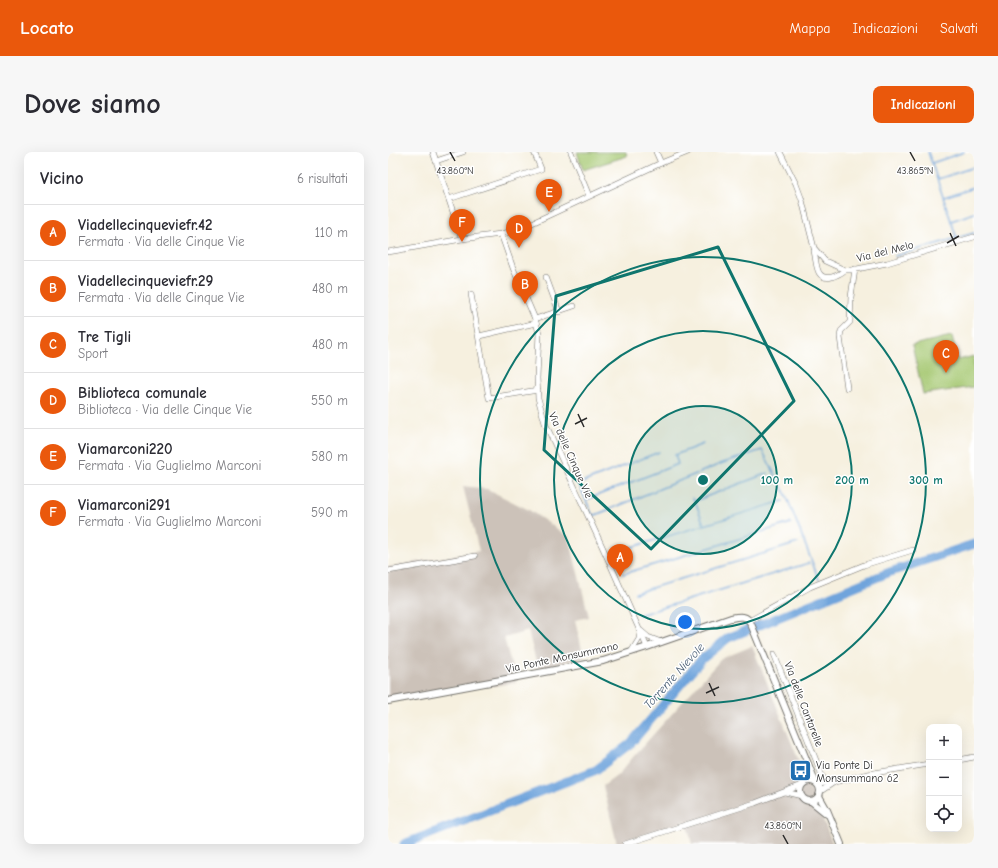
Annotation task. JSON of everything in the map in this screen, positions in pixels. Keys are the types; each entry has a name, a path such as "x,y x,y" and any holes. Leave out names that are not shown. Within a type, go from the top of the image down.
{"street":[{"path":"433,152 462,239"},
{"path":"436,161 463,152"},
{"path":"449,200 541,169 534,152"},
{"path":"571,152 589,196"},
{"path":"656,152 661,163"},
{"path":"388,252 518,230 589,196 688,152"},
{"name":"Via del Melo","path":"780,152 802,200 814,248 825,261 845,270 887,263 974,238"},
{"name":"Via delle Cinque Vie","path":"501,234 535,321 539,337 538,390 540,410 551,438 607,557 647,648"},
{"path":"814,248 819,273 822,277 826,278 839,274 845,270"},
{"path":"846,388 840,337 841,331 850,322 851,297 855,269"},
{"path":"546,277 559,312"},
{"path":"471,294 489,398 538,390"},
{"path":"478,336 535,321 574,306"},
{"path":"841,844 820,793 819,783 807,760 750,622 810,587 864,565 913,550"},
{"path":"388,571 474,556"},
{"name":"Via Ponte Monsummano","path":"388,701 603,661 647,648 731,618 742,616 747,618 750,622"},
{"path":"640,630 648,637 661,642"},
{"path":"632,652 640,639 640,630"},
{"name":"Via delle Cantarelle","path":"774,654 813,756 824,778 819,783"},
{"path":"813,756 807,760 804,783 800,792 805,800 812,801 830,816"},
{"path":"962,759 974,757"},
{"path":"625,844 675,829 784,792 804,783 834,782 862,775 926,764"},
{"path":"812,801 815,800 820,793 834,782"},
{"path":"784,792 802,796"}],"highlighted area":[{"path":"718,247 794,401 651,549 544,450 556,296"}],"shaded area":[{"path":"463,486 487,489 529,510 569,537 589,617 575,620 584,658 538,669 528,631 504,638 516,682 495,686 478,683 388,698 388,567 479,551"},
{"path":"752,646 833,844 692,844 686,821 617,844 603,786 618,775 721,659"}],"green space":[{"path":"577,152 626,152 627,156 583,170"},
{"path":"952,336 958,360 974,356 974,387 923,394 912,345"}],"waterway":[{"path":"928,152 957,239"},
{"path":"932,163 964,152"},
{"path":"938,179 974,167"},
{"path":"944,197 974,187"},
{"path":"951,221 974,213"},
{"path":"895,256 974,233"},
{"path":"588,499 678,464 675,455 703,444"},
{"path":"572,469 593,516 723,463 762,450 786,495 819,580"},
{"path":"581,483 659,452"},
{"path":"695,501 768,473"},
{"path":"692,498 695,501 704,525"},
{"path":"629,548 783,501"},
{"path":"623,574 791,523"},
{"path":"635,593 798,543"},
{"name":"Torrente Nievole","path":"404,844 596,770 631,743 702,659 728,638 890,572 974,544"},
{"path":"639,615 809,563"}],"place":[{"name":"Viamarconi220","path":"549,212"},
{"name":"Viamarconi291","path":"462,242"},
{"name":"Biblioteca comunale","path":"519,248"},
{"name":"Viadellecinqueviefr.29","path":"525,304"},
{"name":"Tre Tigli","path":"946,373"},
{"name":"Viadellecinqueviefr.42","path":"620,577"},
{"name":"Via Ponte Di Monsummano 62","path":"801,771"}]}
